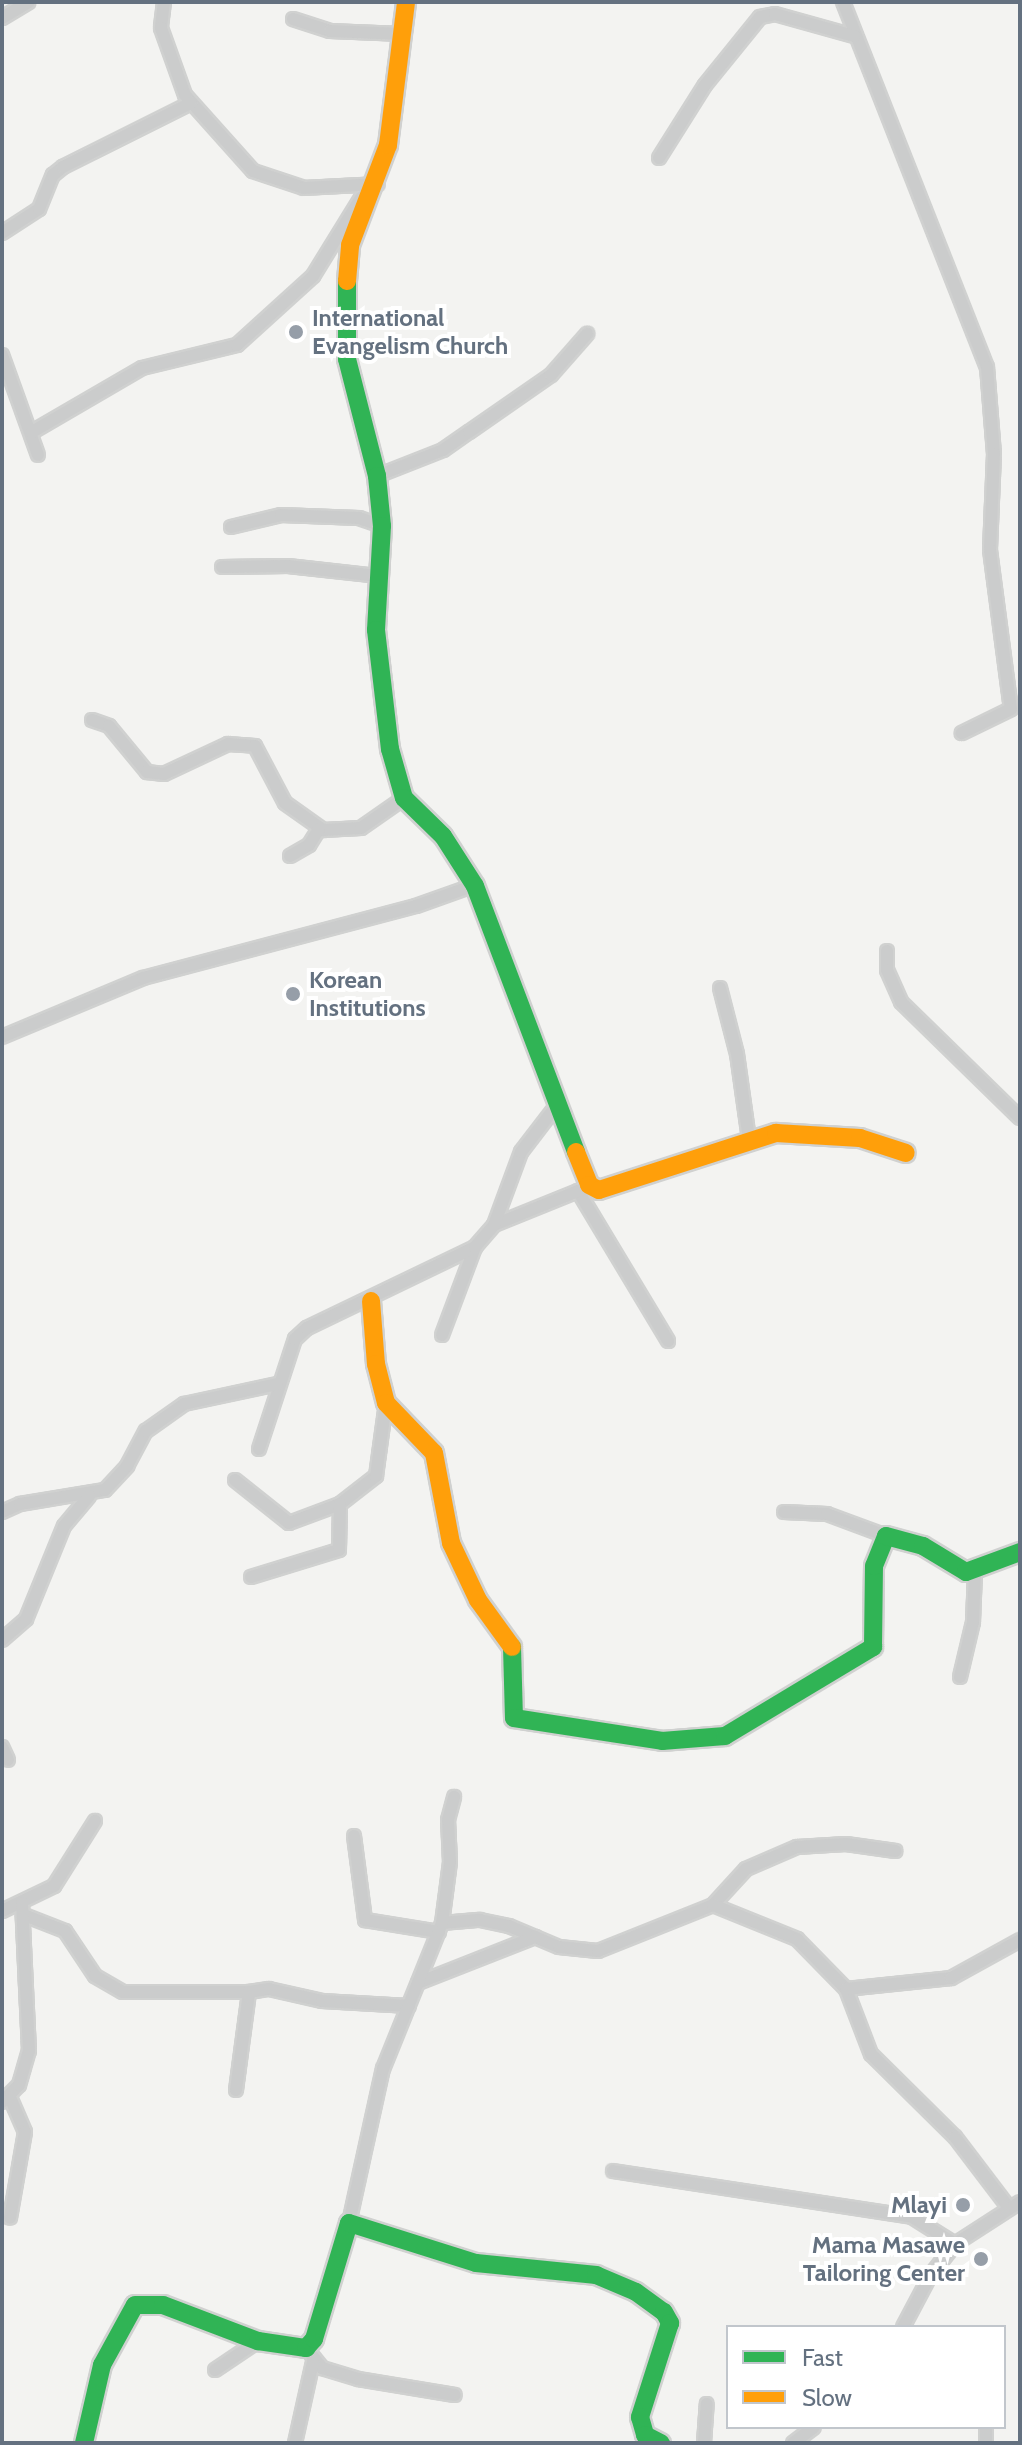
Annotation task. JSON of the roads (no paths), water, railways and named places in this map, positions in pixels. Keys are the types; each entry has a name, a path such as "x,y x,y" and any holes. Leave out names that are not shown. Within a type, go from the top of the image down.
{"street":[{"path":"2,18 29,2"},
{"path":"164,2 161,28 191,103 214,121 253,171 279,183 340,189 373,185"},
{"path":"406,2 394,114 373,185 350,245 344,310 347,359 377,476 382,526 378,663 390,749 404,798 443,836 475,885 557,1105 584,1188 668,1341"},
{"path":"843,2 987,367 994,454 990,550 1011,709 962,733"},
{"path":"659,158 705,85 760,17 775,14 854,36"},
{"path":"293,19 330,31 402,34"},
{"path":"2,233 39,209 53,175 63,167 191,103"},
{"path":"32,432 142,368 163,360 200,357 237,345 255,332 313,276 373,185"},
{"path":"377,476 461,438 551,375 587,334"},
{"path":"2,355 38,455"},
{"path":"231,527 281,515 359,518 382,526"},
{"path":"222,567 288,566 379,576"},
{"path":"92,720 109,726 147,772 164,774 228,744 255,746 285,803 319,829 345,833 361,828 404,798"},
{"path":"290,856 309,845 319,829"},
{"path":"2,1037 143,978 416,906 475,885"},
{"path":"887,951 887,970 901,1002 1020,1118"},
{"path":"720,988 737,1054 749,1139"},
{"path":"442,1335 475,1247 494,1225 521,1152 557,1105"},
{"path":"494,1225 584,1188 599,1190 630,1183 749,1139 776,1133 824,1133 906,1153"},
{"path":"259,1449 285,1358 307,1328 371,1301 475,1247"},
{"path":"235,1480 289,1523 340,1504 376,1476 386,1403 376,1364 371,1301"},
{"path":"2,1512 47,1498 89,1496 105,1490 127,1466 146,1431 184,1404 277,1384"},
{"path":"386,1403 434,1453 451,1543 478,1600 510,1640 515,1655 511,1715 533,1725 689,1742 748,1726 873,1647 874,1566 886,1536"},
{"path":"2,1640 26,1619 64,1526 89,1496"},
{"path":"251,1577 339,1550 340,1504"},
{"path":"784,1512 827,1514 923,1546 958,1569 975,1572 1020,1552"},
{"path":"960,1677 973,1622 975,1572"},
{"path":"2,1747 8,1760"},
{"path":"295,2443 310,2355 349,2223 374,2097 440,1928 450,1862 448,1820 454,1797"},
{"path":"2,1911 23,1909 54,1886 95,1821"},
{"path":"354,1836 365,1920 440,1928 480,1920 559,1947 598,1951 713,1905 746,1869 797,1847 846,1844 896,1851"},
{"path":"713,1905 797,1939 846,1989 871,2054 955,2137 1015,2205 955,2244 930,2276 904,2325"},
{"path":"23,1909 65,1931 95,1976 123,1992 249,1992 269,1989 322,2001 409,2006"},
{"path":"10,2218 25,2132 6,2098 24,2073 29,2051 23,1909"},
{"path":"418,1983 535,1937"},
{"path":"846,1989 951,1978 1020,1940"},
{"path":"236,2090 249,1992"},
{"path":"613,2171 912,2217 955,2244"},
{"path":"349,2223 476,2263 596,2275 636,2292 664,2312 670,2323 640,2417 645,2435 661,2443"},
{"path":"84,2443 102,2365 135,2305 163,2305 258,2341 310,2355 378,2385 433,2388 455,2395"},
{"path":"215,2370 258,2341"},
{"path":"704,2443 707,2404"},
{"path":"793,2443 811,2429"}],"place":[{"name":"International Evangelism Church","path":"296,332"},
{"name":"Korean Institutions","path":"293,994"},
{"name":"Mlayi","path":"963,2205"},
{"name":"Mama Masawe Tailoring Center","path":"981,2259"}]}
